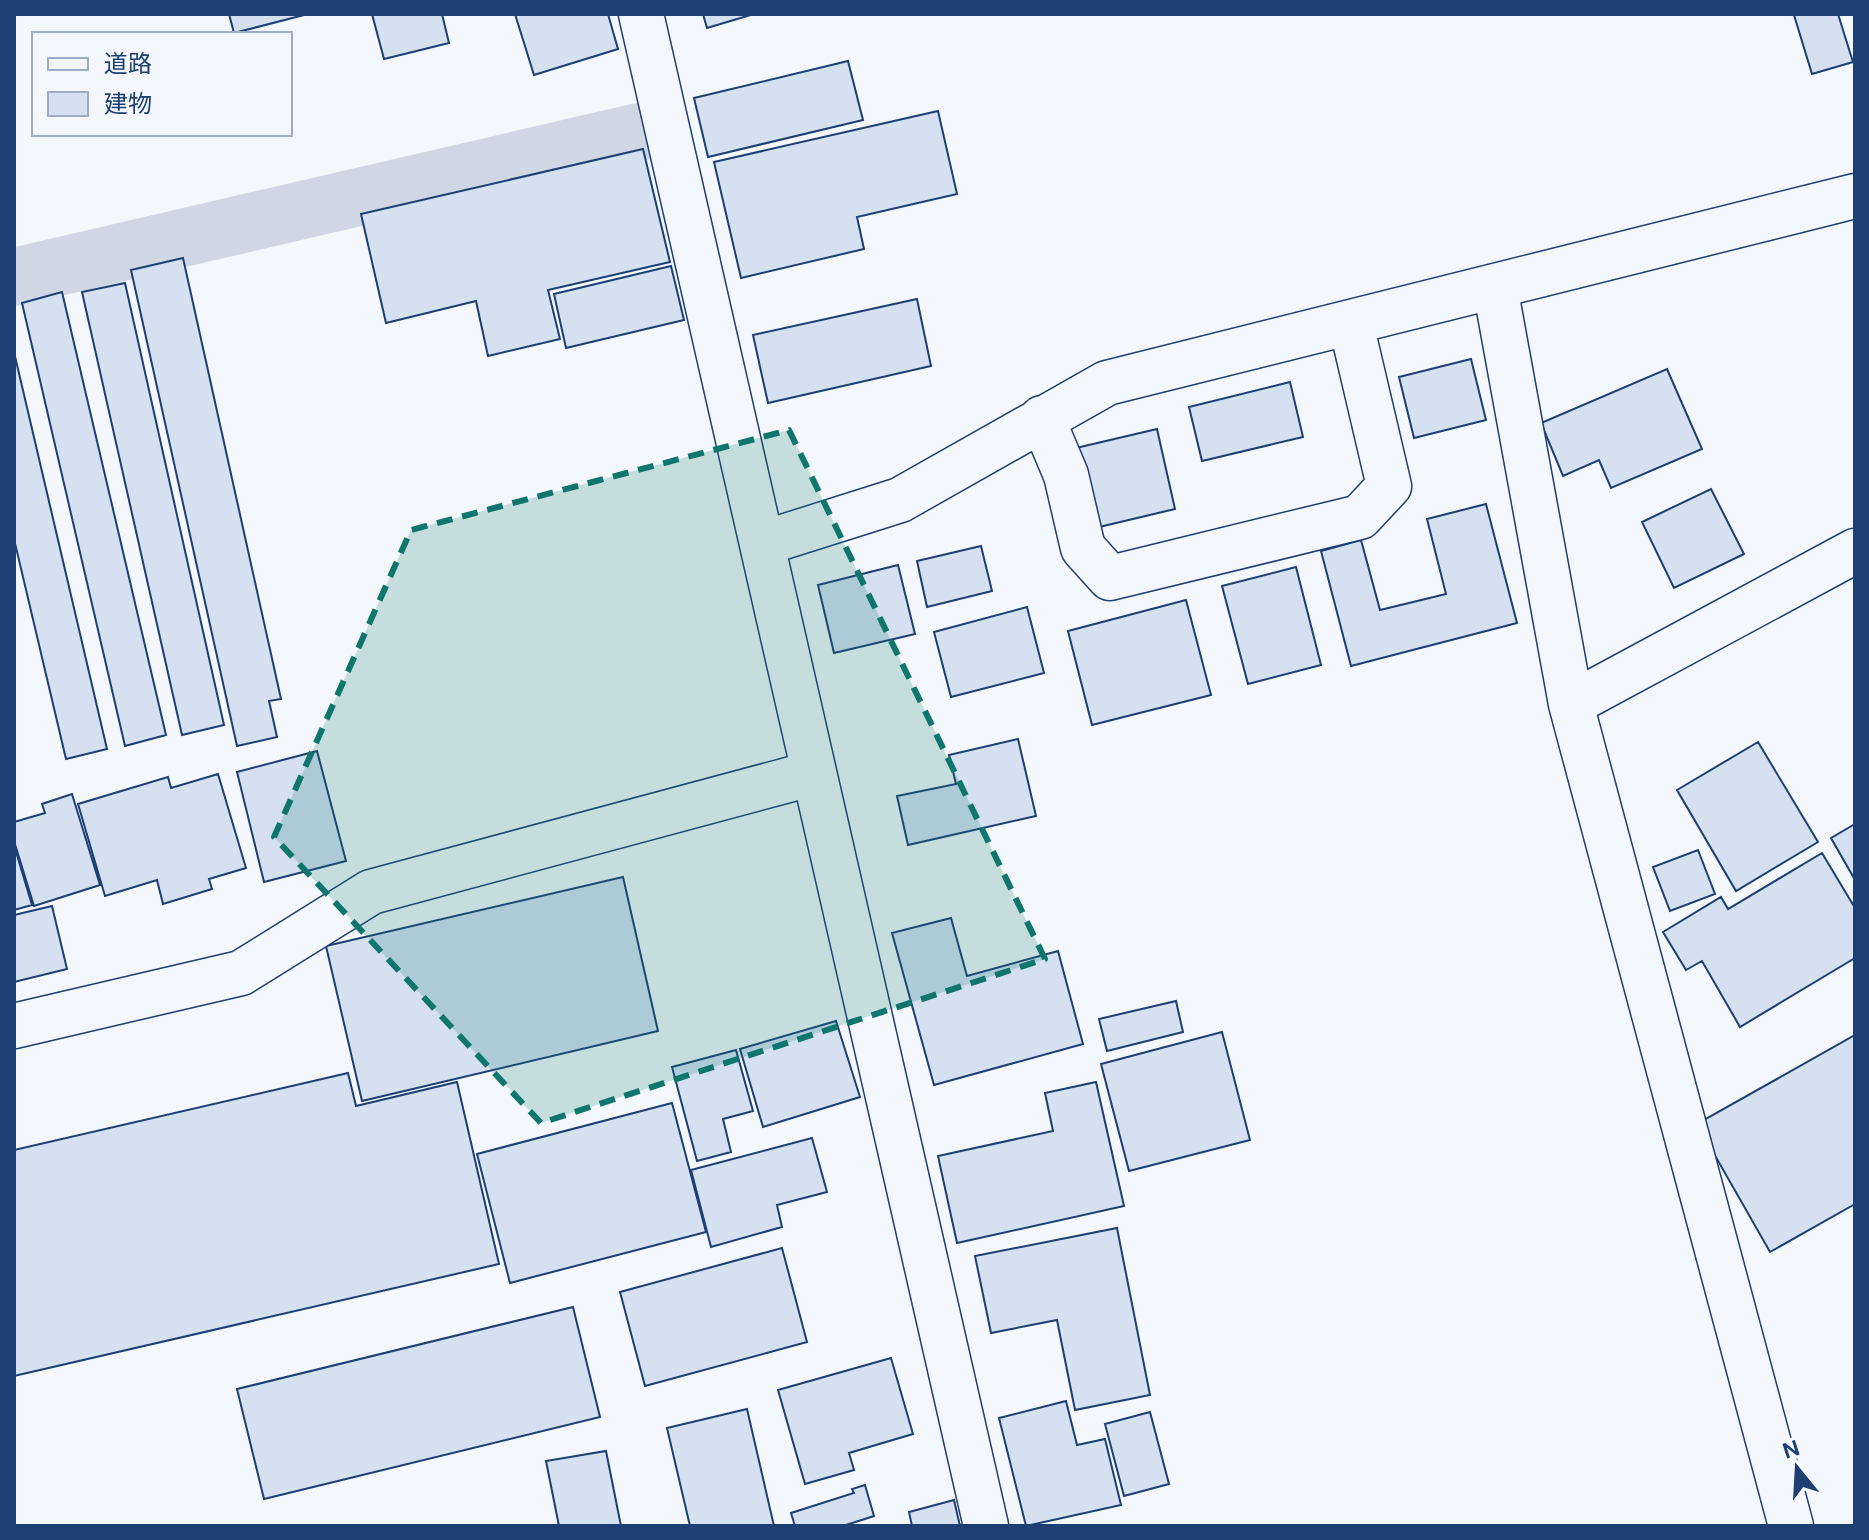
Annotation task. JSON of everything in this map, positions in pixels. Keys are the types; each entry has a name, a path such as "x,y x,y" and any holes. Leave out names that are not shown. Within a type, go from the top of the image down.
{"street":[{"path":"641,14 986,1526"},
{"path":"764,543 900,500 1107,383 1855,196"},
{"path":"1495,287 1571,704 1791,1526"},
{"path":"1042,418 1066,475 1083,548 1110,578 1360,517 1389,486 1351,324"},
{"path":"1571,704 1855,551"},
{"path":"14,1026 241,973 371,892 814,773"}],"highlighted area":[{"path":"789,430 1045,959 541,1123 274,837 411,530"}],"building":[{"path":"229,14 308,14 238,32 234,32"},
{"path":"372,14 442,14 449,43 384,59"},
{"path":"515,14 608,14 618,49 534,75"},
{"path":"703,14 754,14 707,28"},
{"path":"1838,14 1853,62 1812,74 1794,15"},
{"path":"848,61 863,120 708,157 694,98"},
{"path":"938,111 957,194 857,217 864,249 741,278 714,162"},
{"path":"643,149 670,262 548,290 560,339 488,356 476,301 386,323 361,214"},
{"path":"183,258 281,699 269,701 277,737 237,746 131,270"},
{"path":"671,266 684,320 566,348 554,294"},
{"path":"125,283 224,725 182,735 82,292"},
{"path":"62,292 166,735 125,746 22,303"},
{"path":"917,299 931,366 768,403 753,335"},
{"path":"14,352 107,749 66,759 14,539"},
{"path":"1471,359 1486,420 1414,438 1399,377"},
{"path":"1667,369 1702,449 1611,488 1599,460 1563,476 1541,423"},
{"path":"1290,382 1303,437 1202,461 1189,407"},
{"path":"1157,429 1175,509 1095,528 1076,448"},
{"path":"1711,489 1744,554 1674,588 1642,522"},
{"path":"1486,504 1517,623 1351,666 1321,551 1361,540 1380,610 1446,594 1427,519"},
{"path":"981,546 992,591 927,607 917,561"},
{"path":"898,565 915,634 834,653 818,585"},
{"path":"1296,567 1321,665 1248,684 1222,586"},
{"path":"1186,600 1211,695 1092,725 1068,631"},
{"path":"1027,607 1044,673 951,697 934,632"},
{"path":"1018,739 1036,816 908,845 897,796 956,784 949,755"},
{"path":"1758,742 1818,842 1736,891 1677,790"},
{"path":"317,751 346,861 264,882 237,772"},
{"path":"218,774 246,868 209,879 212,889 163,904 157,880 105,896 78,804 168,777 171,788"},
{"path":"72,794 100,885 34,906 14,841 14,822 45,813 42,804"},
{"path":"1855,824 1855,880 1831,838"},
{"path":"14,845 32,905 14,910"},
{"path":"1698,850 1715,894 1670,911 1653,867"},
{"path":"1822,853 1855,908 1855,958 1740,1027 1702,961 1686,970 1663,932 1721,897 1728,909"},
{"path":"623,877 658,1031 362,1101 326,946"},
{"path":"52,906 67,969 14,982 14,915"},
{"path":"951,918 967,976 1058,951 1083,1044 934,1085 892,933"},
{"path":"1176,1001 1183,1032 1107,1051 1099,1019"},
{"path":"836,1021 860,1097 763,1127 740,1049"},
{"path":"1222,1032 1250,1140 1129,1171 1101,1064"},
{"path":"1855,1035 1855,1204 1770,1252 1697,1124"},
{"path":"736,1050 753,1111 723,1119 731,1152 697,1161 672,1067"},
{"path":"348,1073 356,1106 457,1082 499,1264 14,1376 14,1150"},
{"path":"1096,1082 1124,1206 957,1243 938,1156 1053,1131 1045,1093"},
{"path":"672,1103 706,1232 510,1283 477,1154"},
{"path":"812,1138 827,1192 777,1205 782,1227 711,1247 691,1170"},
{"path":"1117,1228 1150,1395 1075,1410 1057,1320 991,1333 975,1256"},
{"path":"782,1248 807,1342 645,1386 620,1292"},
{"path":"573,1307 600,1417 264,1499 237,1389"},
{"path":"891,1358 913,1434 849,1453 854,1470 805,1484 778,1390"},
{"path":"1066,1401 1077,1445 1105,1439 1121,1505 1026,1526 999,1418"},
{"path":"747,1409 774,1526 690,1526 667,1428"},
{"path":"1150,1412 1169,1484 1124,1496 1105,1424"},
{"path":"606,1451 621,1526 559,1526 546,1461"},
{"path":"865,1485 874,1516 843,1526 795,1526 791,1513 854,1493 852,1489"},
{"path":"954,1500 960,1526 912,1526 909,1512"}],"waterway":[{"path":"14,277 639,132"}]}
